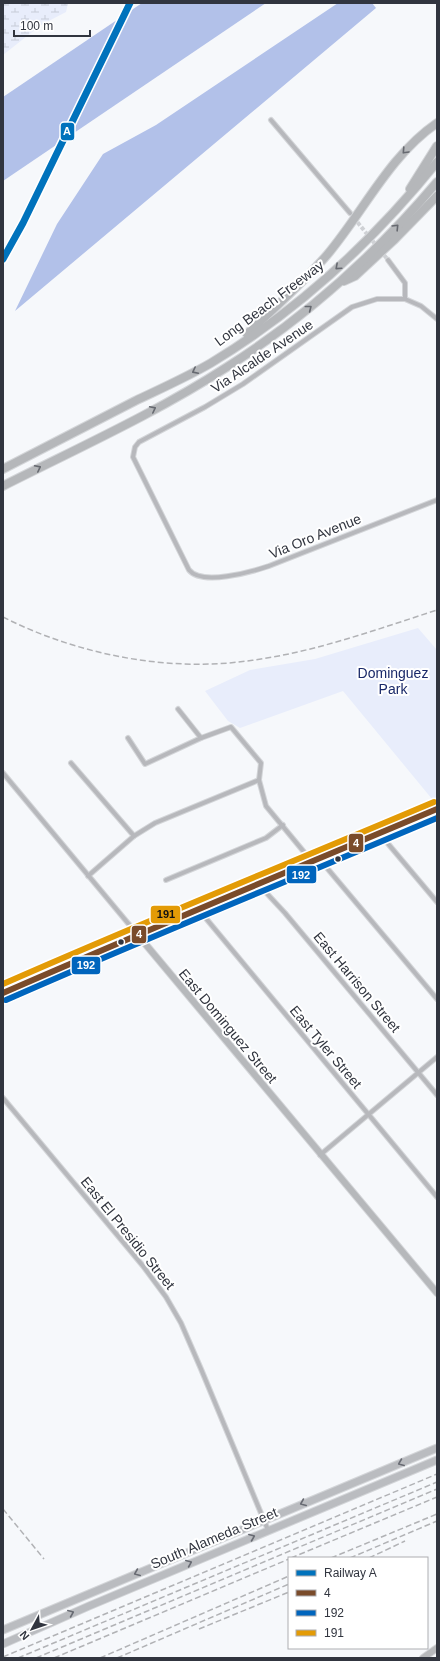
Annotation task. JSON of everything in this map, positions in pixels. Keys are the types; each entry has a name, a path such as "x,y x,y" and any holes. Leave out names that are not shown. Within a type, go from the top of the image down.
{"highway":[{"path":"229,352 326,255 394,163 417,139 435,124"},
{"path":"400,205 437,146"},
{"name":"Long Beach Freeway","path":"3,469 209,364 229,352 267,325 321,282 366,240 400,205 437,162"},
{"name":"Long Beach Freeway","path":"3,486 195,387 255,348 338,284 382,242 437,182"},
{"path":"338,284 355,276 395,239 437,196"}],"main road":[{"name":"South Alameda Street","path":"3,1630 264,1519 437,1448"},
{"name":"South Alameda Street","path":"3,1644 343,1498 437,1460"},
{"path":"339,1488 343,1498"},
{"path":"85,1595 89,1606"}],"street":[{"path":"271,120 350,213"},
{"path":"388,260 405,283 405,299 421,306 437,319"},
{"name":"Via Alcalde Avenue","path":"197,576 189,570 135,465 133,457 135,447 139,442 206,407 243,384 352,307 377,299 405,299"},
{"name":"Via Oro Avenue","path":"197,576 205,578 244,573 269,566 437,500"},
{"path":"178,710 201,738"},
{"path":"128,738 145,764 201,738 231,727 260,763 259,780 266,806 304,852 327,868 437,999"},
{"path":"71,763 134,836"},
{"name":"East Dominguez Street","path":"3,773 320,1155 437,1293"},
{"path":"88,876 134,836 155,823 259,780"},
{"path":"3,993 137,934 259,885 437,809"},
{"path":"166,880 266,838 283,825"},
{"path":"379,833 437,902"},
{"name":"East Harrison Street","path":"259,885 285,913 437,1095"},
{"name":"East Tyler Street","path":"198,910 437,1197"},
{"path":"320,1155 437,1057"},
{"name":"East El Presidio Street","path":"3,1098 144,1266 166,1297 178,1317 196,1356 268,1530"},
{"path":"424,1658 437,1648"}],"green space":[{"path":"3,3 68,3 66,12 41,25 3,55"},
{"name":"Dominguez Park","path":"418,628 437,650 437,797 432,799 343,691 240,728 228,721 205,691 250,670 315,659"}],"water":[{"path":"142,3 266,3 3,181 3,97"},
{"path":"338,3 372,3 376,8 15,311 57,224 103,154 156,125"}],"tunnel":[{"path":"350,213 388,260"}],"railway":[{"path":"3,617 60,641 122,657 153,662 216,664 247,661 319,647 437,610"},
{"path":"3,1657 437,1474"},
{"path":"18,1658 437,1482"},
{"path":"36,1658 437,1489"},
{"path":"293,1557 437,1497"},
{"path":"3,1509 44,1559"},
{"path":"333,1557 437,1514"},
{"path":"352,1557 437,1521"},
{"path":"371,1557 405,1541"},
{"path":"54,1658 288,1559"},
{"path":"100,1658 288,1576"},
{"path":"117,1658 288,1584"},
{"path":"199,1629 288,1592"}],"rail line":[{"name":"A","path":"3,259 23,223 130,3"}],"transit line":[{"name":"191","path":"3,984 434,802"},
{"name":"4","path":"3,993 165,923 437,809"},
{"name":"192","path":"6,1000 437,818"}]}
